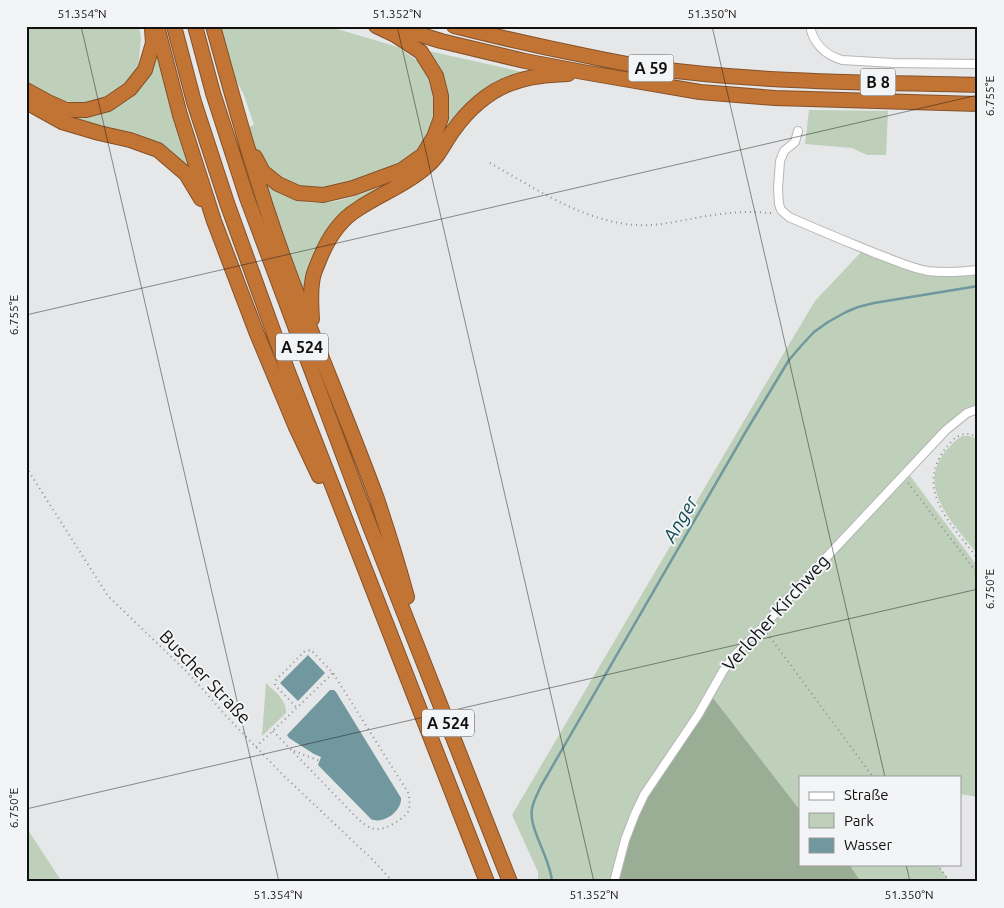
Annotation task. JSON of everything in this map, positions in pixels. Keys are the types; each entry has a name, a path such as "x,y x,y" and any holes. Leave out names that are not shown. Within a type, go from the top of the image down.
{"highway":[{"path":"26,90 66,110 86,110 108,104 130,89 146,70 153,43 151,26"},
{"path":"157,26 180,115 214,222 257,334 295,425 351,536"},
{"name":"A 524","path":"174,26 194,102 227,203 288,372 487,882"},
{"name":"A 524","path":"195,26 213,93 247,198 369,524 510,882"},
{"path":"213,26 236,112 286,264 393,549 424,663"},
{"path":"236,112 263,172 278,184 298,193 324,195 353,188 402,170 423,156 434,137 441,118 441,96 436,76 421,52 376,26"},
{"name":"A 59","path":"392,26 441,41 583,72 700,92 775,98"},
{"name":"A 59","path":"454,26 525,44 645,67 778,80"},
{"path":"494,26 525,44"},
{"path":"320,352 312,318 311,296 313,276 324,247 335,229 355,210 416,175 428,166 472,108 490,94 511,83 538,76 583,72"},
{"name":"B 8","path":"778,80 978,85"},
{"name":"B 8","path":"775,98 978,104"},
{"path":"26,102 62,122 130,140 158,150 186,174 214,222"}],"street":[{"path":"810,26 814,39 818,44 834,58 842,60 978,64"},
{"path":"798,132 795,142 784,151 780,161 779,204 781,210 789,217 913,268 944,272 978,270"},
{"name":"Verloher Kirchweg","path":"614,882 625,840 644,795 698,715 723,671 734,656 946,430 966,413 978,409"}],"path":[{"path":"490,163 556,200 583,212 616,222 635,225 655,225 723,214 770,213 781,210"},
{"path":"978,437 967,433 962,434 951,442 938,458 933,478 936,497 944,514 978,559"},
{"name":"Buscher Straße","path":"26,467 108,596 185,670 256,748 306,798 374,861 393,882"},
{"path":"903,476 978,574"},
{"path":"763,627 872,776"},
{"path":"273,731 358,820 366,826 375,829 386,828 408,812 410,803 408,794 334,673 311,650 305,651 275,681 275,685 297,708"},
{"path":"256,748 334,673"},
{"path":"292,750 320,760"},
{"path":"938,866 950,882"}],"green space":[{"path":"26,26 139,26 141,39 138,67 123,88 103,100 81,103 62,101 26,83"},
{"path":"220,26 327,26 398,47 419,62 433,83 437,119 419,153 399,167 323,191 299,189 281,180 268,168 257,153 248,127 254,125 244,95 230,69"},
{"path":"424,50 532,74 510,79 443,142 447,117"},
{"path":"158,55 193,175 177,158 68,119 65,113 86,114 152,71"},
{"path":"809,110 888,111 886,155 867,155 852,148 805,144"},
{"path":"262,183 292,199 320,203 343,200 387,184 339,216 324,234 313,256 303,296"},
{"path":"863,250 913,269 978,271 978,408 966,412 733,655 612,882 538,882 538,872 512,815 815,301"},
{"path":"962,436 973,437 978,441 978,555 942,507 935,480 937,466 945,452"},
{"path":"908,473 978,567 978,797 962,794 962,776 799,776 799,809 710,694 724,672 758,634 763,634 769,629 769,625 793,595"},
{"path":"266,683 285,704 286,713 262,736"},
{"path":"710,694 799,809 799,866 850,866 861,882 616,882 636,813"},
{"path":"26,827 62,882 26,882"},
{"path":"850,866 938,866 950,882 861,882"}],"water":[{"path":"308,655 325,673 298,701 280,683"},
{"path":"330,690 336,692 401,798 398,808 391,816 381,820 371,819 318,765 321,757 287,735"}],"waterway":[{"name":"Anger","path":"552,882 551,873 533,825 533,803 541,786 789,360 814,332 828,322 858,307 978,286"}]}
